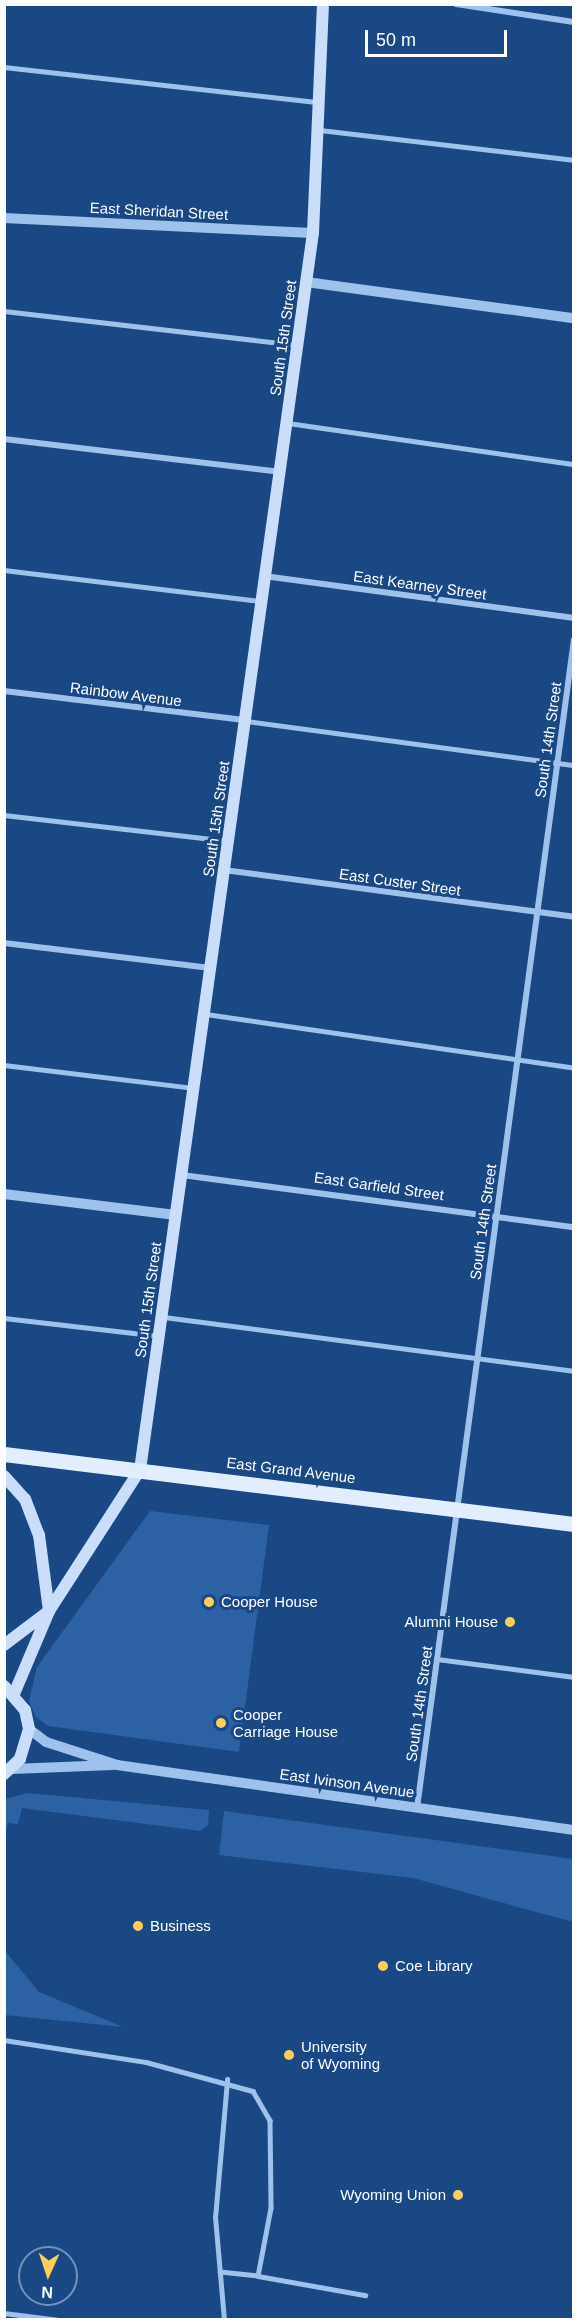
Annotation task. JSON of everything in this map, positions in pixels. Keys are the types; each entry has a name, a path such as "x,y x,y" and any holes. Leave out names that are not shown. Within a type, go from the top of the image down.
{"main road":[{"name":"South 15th Street","path":"29,1730 9,1690 50,1611 140,1470 313,233 323,4"},
{"name":"East Grand Avenue","path":"4,1454 573,1524"},
{"path":"4,1476 25,1499 39,1535 50,1611"},
{"name":"South 15th Street","path":"4,1645 50,1611"},
{"path":"8,1772 26,1748 29,1730"}],"street":[{"path":"456,4 573,22"},
{"name":"East Sheridan Street","path":"4,218 313,233"},
{"path":"306,282 573,318"},
{"path":"4,439 279,472"},
{"name":"East Kearney Street","path":"264,576 573,618"},
{"name":"South 14th Street","path":"417,1808 573,639"},
{"name":"Rainbow Avenue","path":"4,691 244,720"},
{"name":"East Custer Street","path":"224,870 573,917"},
{"path":"4,943 210,968"},
{"name":"East Garfield Street","path":"181,1175 573,1227"},
{"path":"4,1194 176,1215"},
{"name":"East Ivinson Avenue","path":"29,1730 46,1742 117,1765 573,1830"},
{"name":"East Ivinson Avenue","path":"8,1772 117,1765"}],"lane":[{"path":"4,67 319,102"},
{"path":"318,130 573,160"},
{"path":"4,311 297,345"},
{"path":"286,423 573,464"},
{"path":"4,570 261,601"},
{"path":"244,720 573,765"},
{"path":"4,815 228,841"},
{"path":"204,1013 573,1068"},
{"path":"4,1065 193,1088"},
{"path":"161,1316 573,1371"},
{"path":"4,1318 159,1336"},
{"path":"437,1659 573,1677"},
{"path":"4,2040 227,2080 253,2091 270,2120 271,2208 258,2276"},
{"path":"224,2319 215,2218 227,2080"},
{"path":"220,2272 258,2276 364,2295"},
{"path":"4,2313 59,2319"}],"shaded area":[{"path":"150,1511 269,1525 239,1752 48,1726 36,1717 29,1701 37,1667"},
{"path":"28,1793 209,1810 208,1825 200,1831 22,1808 18,1824 8,1823 5,1834 5,1799"},
{"path":"224,1811 573,1859 573,1922 413,1878 219,1855"},
{"path":"5,1951 39,1992 123,2027 5,2015"}],"place":[{"name":"Cooper House","path":"209,1602"},
{"name":"Alumni House","path":"510,1622"},
{"name":"Cooper Carriage House","path":"221,1723"},
{"name":"Business","path":"138,1926"},
{"name":"Coe Library","path":"383,1966"},
{"name":"University of Wyoming","path":"289,2055"},
{"name":"Wyoming Union","path":"458,2195"}]}
